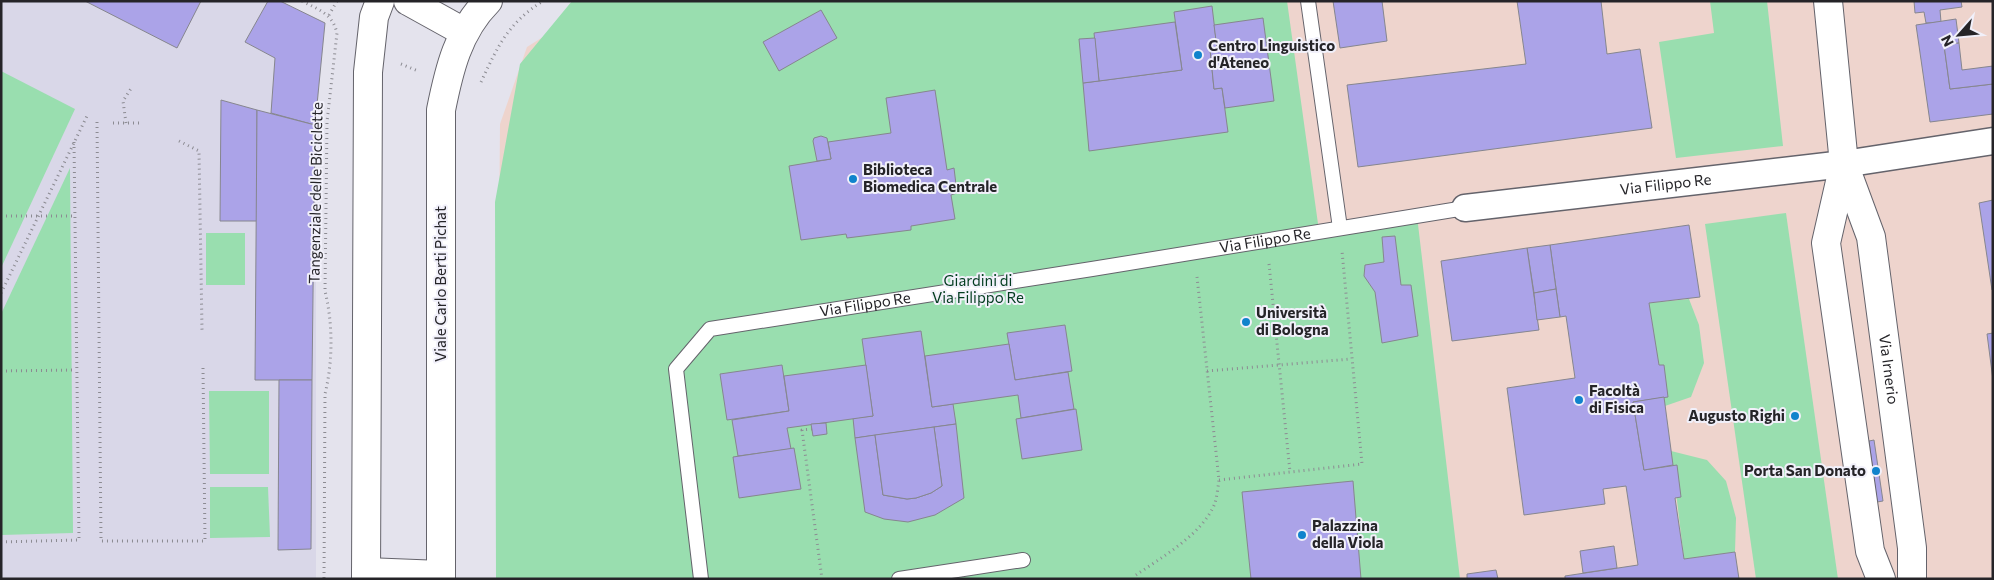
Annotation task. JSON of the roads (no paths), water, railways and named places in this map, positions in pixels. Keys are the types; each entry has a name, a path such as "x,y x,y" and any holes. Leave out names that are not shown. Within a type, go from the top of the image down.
{"main road":[{"path":"380,1 374,17 368,82 366,576 442,577"},
{"path":"408,1 464,32"},
{"name":"Viale Carlo Berti Pichat","path":"442,577 441,110 450,68 464,32 488,1"},
{"name":"Via Irnerio","path":"1829,3 1844,164 1871,237 1912,548 1912,579"},
{"name":"Via Irnerio","path":"1844,164 1826,243 1870,551 1880,579"}],"street":[{"name":"Via Filippo Re","path":"1465,208 1844,164 1993,141"}],"lane":[{"path":"1308,1 1340,228"},
{"name":"Via Filippo Re","path":"701,579 676,368 710,329 1465,208"},
{"path":"899,579 1023,560"}],"place":[{"name":"Centro Linguistico d'Ateneo","path":"1198,55"},
{"name":"Biblioteca Biomedica Centrale","path":"853,179"},
{"name":"Università di Bologna","path":"1246,322"},
{"name":"Facoltà di Fisica","path":"1579,400"},
{"name":"Augusto Righi","path":"1795,416"},
{"name":"Porta San Donato","path":"1876,471"},
{"name":"Palazzina della Viola","path":"1302,535"}],"park label":[{"name":"Giardini di Via Filippo Re","path":"978,290"}]}
